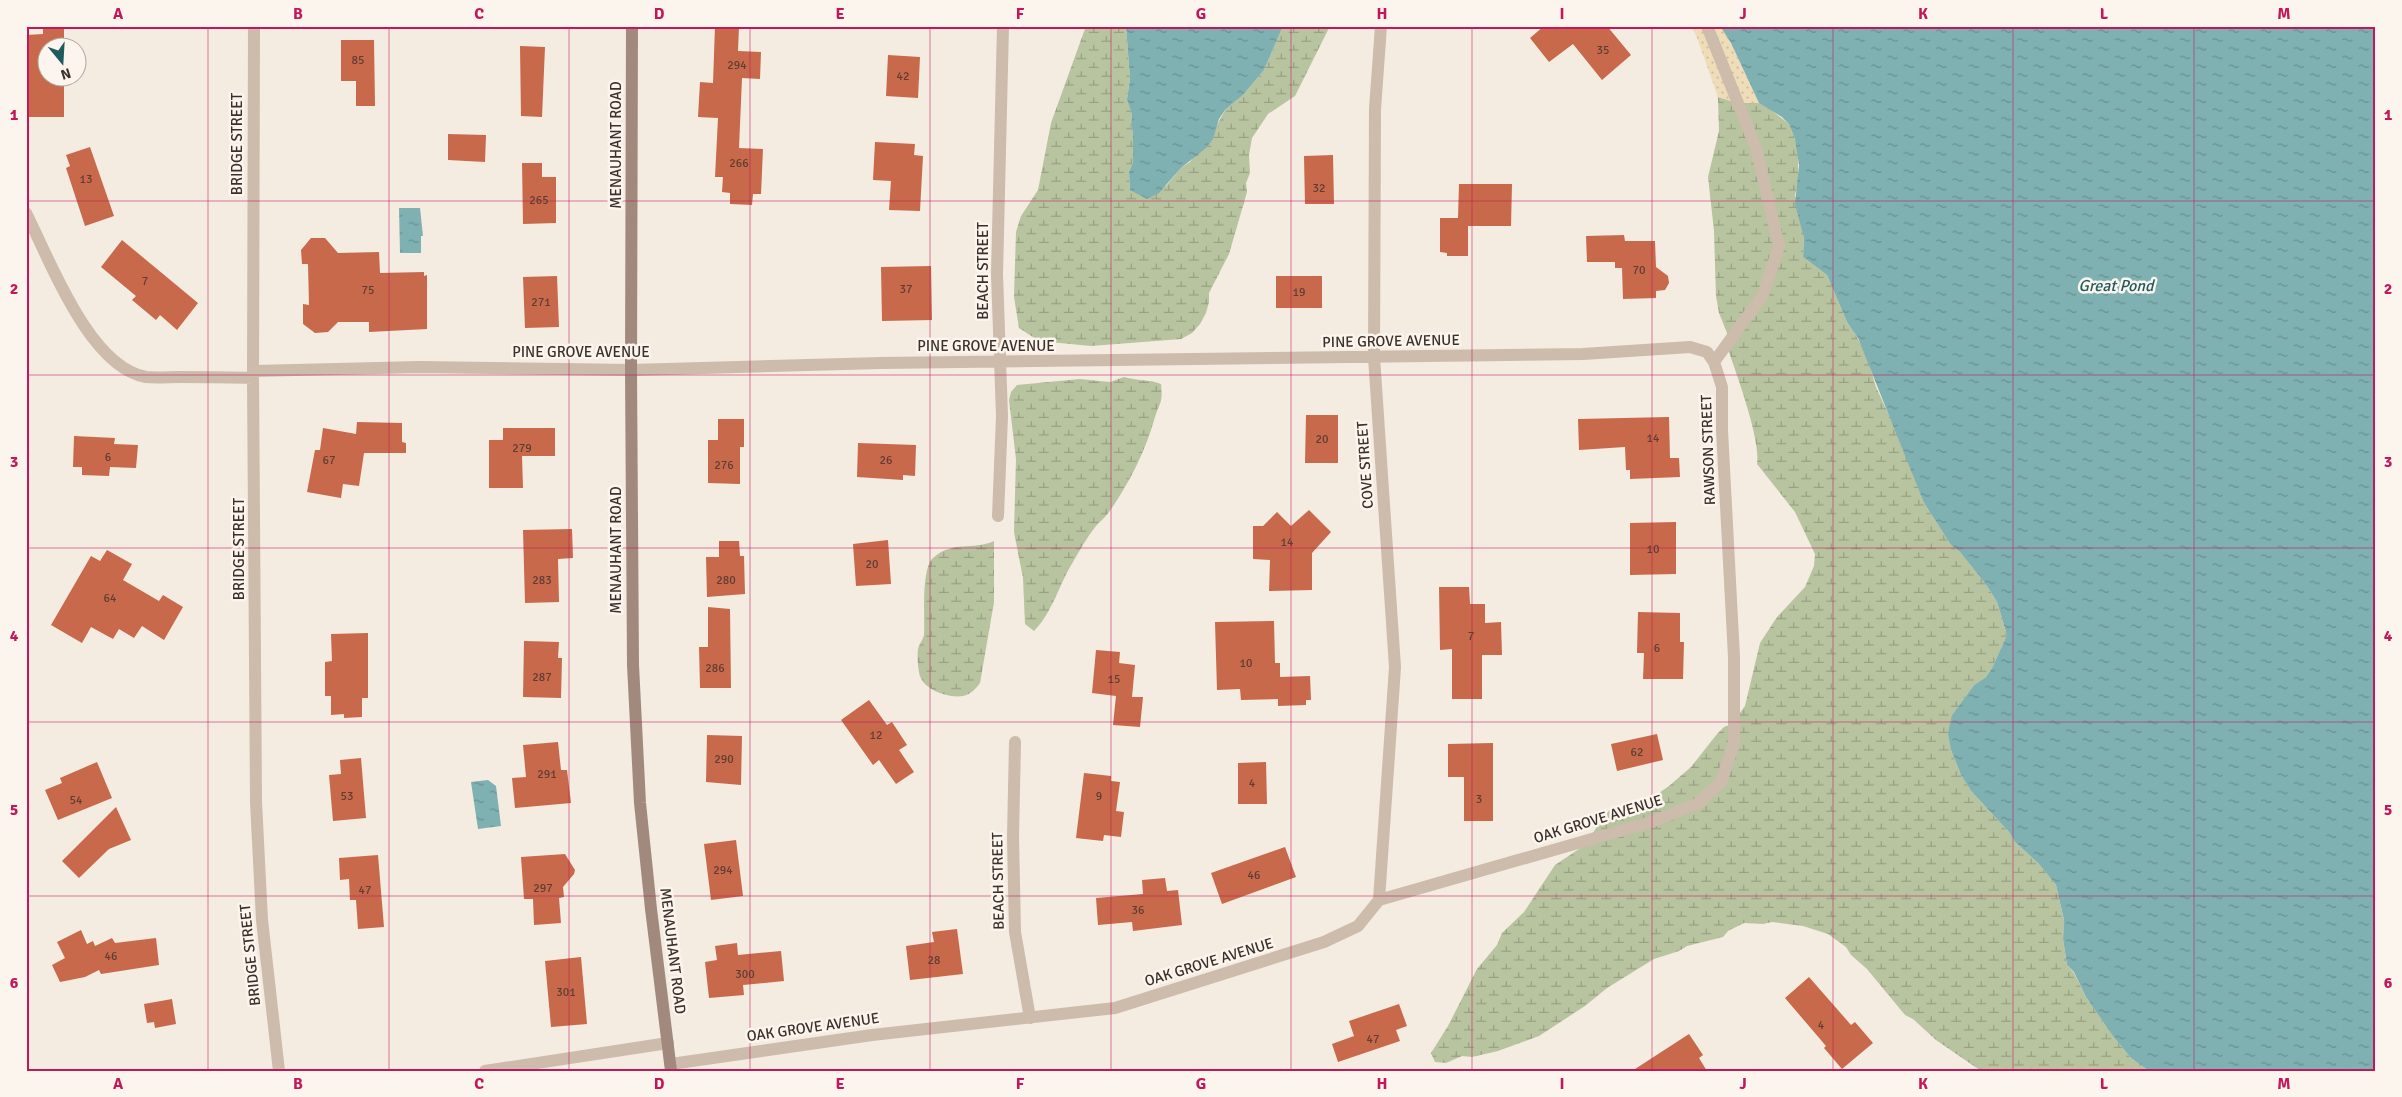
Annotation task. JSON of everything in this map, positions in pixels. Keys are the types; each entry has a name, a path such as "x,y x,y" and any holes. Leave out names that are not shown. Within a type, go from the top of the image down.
{"main road":[{"name":"MENAUHANT ROAD","path":"632,26 631,370 633,665 640,803 671,1067"}],"street":[{"name":"BRIDGE STREET","path":"254,26 253,374 256,802 262,920 279,1071"},
{"name":"BEACH STREET","path":"998,516 1002,416 997,274 1003,26"},
{"name":"COVE STREET","path":"1379,900 1395,667 1374,357 1375,109 1381,26"},
{"path":"1707,26 1756,148 1779,246 1764,295 1714,362"},
{"name":"PINE GROVE AVENUE","path":"26,213 69,301 88,332 116,362 128,371 148,377 419,368 631,370 1001,362 1583,354 1690,348 1707,352 1714,362"},
{"name":"RAWSON STREET","path":"1714,362 1722,387 1734,657 1734,743 1721,782"},
{"name":"BEACH STREET","path":"1016,742 1013,837 1015,932 1030,1018"},
{"name":"OAK GROVE AVENUE","path":"671,1067 872,1035 1115,1008 1324,942 1358,926 1379,900 1651,822 1697,804 1721,782"},
{"path":"485,1071 668,1043"}],"green space":[{"path":"1086,26 1126,26 1130,79 1127,98 1132,115 1131,125 1133,133 1133,162 1129,172 1130,190 1166,186 1181,168 1190,162 1216,127 1225,110 1243,95 1264,70 1283,26 1330,26 1295,96 1268,114 1252,138 1249,155 1250,173 1246,183 1247,192 1229,254 1209,293 1206,313 1200,324 1192,333 1181,339 1091,346 1039,341 1019,328 1014,297 1016,232 1021,216 1038,190 1051,123"},
{"path":"1718,97 1738,103 1759,103 1789,124 1798,147 1798,184 1795,195 1804,238 1803,257 1827,275 1847,322 1866,354 1876,387 1899,437 1924,503 1951,545 1960,552 1987,586 1997,602 2007,635 1986,677 1974,685 1952,715 1951,750 1961,775 1971,791 2009,832 2015,842 2038,863 2056,885 2064,920 2063,939 2067,965 2074,973 2086,997 2112,1035 2131,1058 2149,1071 1981,1071 1936,1040 1913,1019 1905,1015 1867,969 1851,955 1846,947 1828,934 1803,926 1772,922 1763,924 1744,923 1728,931 1723,937 1687,946 1679,951 1654,959 1607,988 1585,1006 1539,1036 1498,1051 1472,1057 1462,1056 1446,1063 1435,1062 1431,1053 1448,1026 1477,969 1497,945 1502,933 1524,912 1555,865 1585,845 1604,816 1611,809 1646,802 1669,786 1691,767 1724,727 1732,724 1745,706 1760,643 1777,617 1805,587 1814,566 1815,554 1795,512 1757,464 1755,438 1751,422 1726,343 1727,333 1719,313 1716,296 1714,231 1708,177 1719,131"},
{"path":"1124,377 1161,384 1161,399 1151,429 1142,454 1123,490 1087,539 1068,571 1051,607 1034,631 1025,624 1023,578 1014,532 1016,459 1009,400 1011,392 1017,385 1080,379 1110,382"},
{"path":"994,541 994,602 980,683 974,690 964,696 942,694 925,684 920,676 918,667 918,649 924,635 924,594 929,564 933,558 948,549 986,544"}],"sand":[{"path":"1690,26 1720,26 1731,43 1759,103 1738,103 1718,97 1696,35"}],"water":[{"path":"1126,26 1283,26 1264,70 1243,95 1225,110 1219,119 1213,139 1206,148 1181,168 1159,193 1147,199 1130,190 1129,172 1133,162 1133,133 1131,125 1132,115 1127,99 1130,79"},
{"name":"Great Pond","path":"1720,26 2376,26 2376,1071 2149,1071 2131,1058 2112,1035 2086,997 2074,972 2067,965 2063,939 2064,920 2056,885 2038,863 2015,842 2009,832 1971,791 1961,775 1951,750 1948,733 1952,715 1974,685 1986,677 2007,635 1997,602 1960,552 1951,545 1924,503 1858,338 1847,322 1827,275 1803,257 1804,238 1795,204 1799,165 1795,139 1789,124 1782,117 1759,103 1731,43"},
{"path":"399,208 420,208 423,236 421,236 421,253 400,253"},
{"path":"488,780 496,786 501,826 478,829 471,782"}],"building":[{"path":"43,26 64,26 64,38 38,38 38,88 64,88 64,117 27,117 26,35 43,34"},
{"path":"715,26 739,27 738,51 761,52 760,79 742,78 739,148 763,149 761,194 753,194 752,205 730,204 730,193 722,192 723,177 715,177 718,118 698,117 700,82 713,83"},
{"path":"1544,26 1607,26 1631,55 1602,80 1573,44 1549,62 1530,38"},
{"path":"341,40 374,40 375,106 356,106 356,81 341,81"},
{"path":"520,46 545,47 542,117 521,116"},
{"path":"888,55 920,57 918,98 886,96"},
{"path":"448,134 486,135 485,162 448,160"},
{"path":"875,142 915,144 914,155 923,156 920,211 889,210 891,181 873,180"},
{"path":"90,147 114,216 85,226 66,168 70,166 66,155"},
{"path":"1333,155 1334,204 1305,204 1304,156"},
{"path":"522,163 542,163 542,177 556,177 556,223 523,224"},
{"path":"1459,184 1512,184 1511,226 1468,226 1468,256 1447,256 1447,253 1440,252 1440,218 1458,218"},
{"path":"1624,235 1625,241 1655,241 1656,267 1668,276 1669,283 1665,290 1656,291 1656,298 1623,299 1622,268 1615,268 1615,262 1587,262 1586,236"},
{"path":"311,238 325,238 338,253 379,252 380,273 424,272 424,276 427,275 427,329 369,332 369,322 338,322 328,332 315,333 303,324 303,304 309,305 308,264 302,264 301,250"},
{"path":"122,240 198,303 177,330 160,315 156,320 132,300 136,296 101,267"},
{"path":"931,266 932,320 882,321 881,267"},
{"path":"557,276 559,327 525,328 523,277"},
{"path":"1276,276 1322,276 1322,308 1276,308"},
{"path":"1306,415 1338,415 1338,463 1305,463"},
{"path":"1669,417 1670,458 1679,458 1680,477 1630,479 1630,470 1626,470 1625,447 1579,450 1578,419"},
{"path":"718,419 744,419 744,447 740,447 740,484 708,483 708,440 718,440"},
{"path":"357,422 402,423 402,442 406,443 406,453 364,453 359,486 343,484 341,498 307,492 315,450 320,450 323,428 356,434"},
{"path":"503,428 555,428 555,456 522,456 523,488 489,488 489,440 503,440"},
{"path":"74,436 115,438 114,444 138,445 136,468 110,467 109,476 82,475 82,467 73,467"},
{"path":"858,443 916,445 915,476 903,475 903,480 857,477"},
{"path":"1309,510 1331,532 1312,553 1312,590 1269,591 1270,560 1253,559 1253,526 1263,526 1277,512 1291,526"},
{"path":"1676,522 1676,574 1630,575 1630,523"},
{"path":"572,529 573,558 558,559 559,602 525,603 523,530"},
{"path":"888,540 891,584 856,586 853,544"},
{"path":"719,541 739,541 740,556 744,556 745,594 707,597 706,557 719,557"},
{"path":"107,550 132,564 123,580 159,601 163,595 183,607 164,640 142,626 134,638 119,629 113,639 91,627 82,643 51,625 91,556 100,561"},
{"path":"1439,587 1469,587 1470,604 1485,604 1485,623 1501,622 1502,655 1482,655 1482,699 1452,699 1452,649 1440,650"},
{"path":"708,607 730,609 731,688 700,688 699,647 708,647"},
{"path":"1638,612 1680,613 1680,642 1684,642 1683,679 1643,679 1644,653 1637,653"},
{"path":"1274,621 1275,663 1280,663 1280,677 1310,676 1311,700 1306,700 1306,705 1278,706 1278,699 1241,700 1240,689 1217,690 1215,622"},
{"path":"368,633 368,698 362,698 362,717 344,718 344,714 331,715 331,696 325,696 325,662 332,661 331,634"},
{"path":"524,641 559,642 558,658 562,658 561,698 523,697"},
{"path":"1096,650 1120,652 1119,663 1135,665 1132,697 1143,697 1140,727 1113,725 1116,696 1092,693"},
{"path":"869,700 887,725 892,722 907,745 899,750 914,772 896,784 879,760 873,765 841,720"},
{"path":"1657,734 1663,760 1617,771 1611,744"},
{"path":"707,735 742,736 741,785 706,782"},
{"path":"558,742 561,770 567,770 571,803 515,808 512,778 526,777 523,745"},
{"path":"1493,743 1493,821 1464,821 1464,777 1448,777 1448,744"},
{"path":"361,758 366,818 333,821 329,775 341,774 340,760"},
{"path":"97,762 112,798 58,820 45,790 62,783 60,778"},
{"path":"1266,762 1267,804 1238,804 1238,763"},
{"path":"1084,773 1111,776 1111,781 1120,782 1116,811 1124,812 1121,837 1104,835 1103,841 1076,838"},
{"path":"116,807 131,840 109,849 79,878 62,861"},
{"path":"736,840 743,896 711,900 704,844"},
{"path":"1285,847 1296,877 1222,904 1211,873"},
{"path":"565,854 575,870 563,887 564,897 559,898 561,923 534,925 533,899 524,899 521,857"},
{"path":"378,855 384,927 358,929 356,900 350,900 349,879 340,880 339,858"},
{"path":"1165,878 1167,891 1178,890 1182,925 1133,931 1132,922 1098,925 1096,898 1143,894 1142,880"},
{"path":"957,929 963,974 910,980 906,946 934,942 932,932"},
{"path":"81,930 87,944 93,941 95,946 112,938 115,943 156,938 159,965 101,974 99,970 85,977 60,982 52,965 65,958 57,942"},
{"path":"737,943 738,955 781,951 784,981 743,985 744,995 709,998 705,962 717,960 715,946"},
{"path":"581,957 587,1024 551,1027 545,961"},
{"path":"1809,977 1851,1025 1855,1022 1873,1043 1842,1069 1824,1048 1826,1046 1785,998"},
{"path":"172,999 176,1024 155,1028 154,1022 147,1023 144,1004"},
{"path":"1399,1004 1407,1026 1396,1030 1400,1041 1338,1062 1332,1044 1354,1036 1349,1021"},
{"path":"1689,1034 1703,1055 1699,1058 1707,1071 1632,1071"}]}
